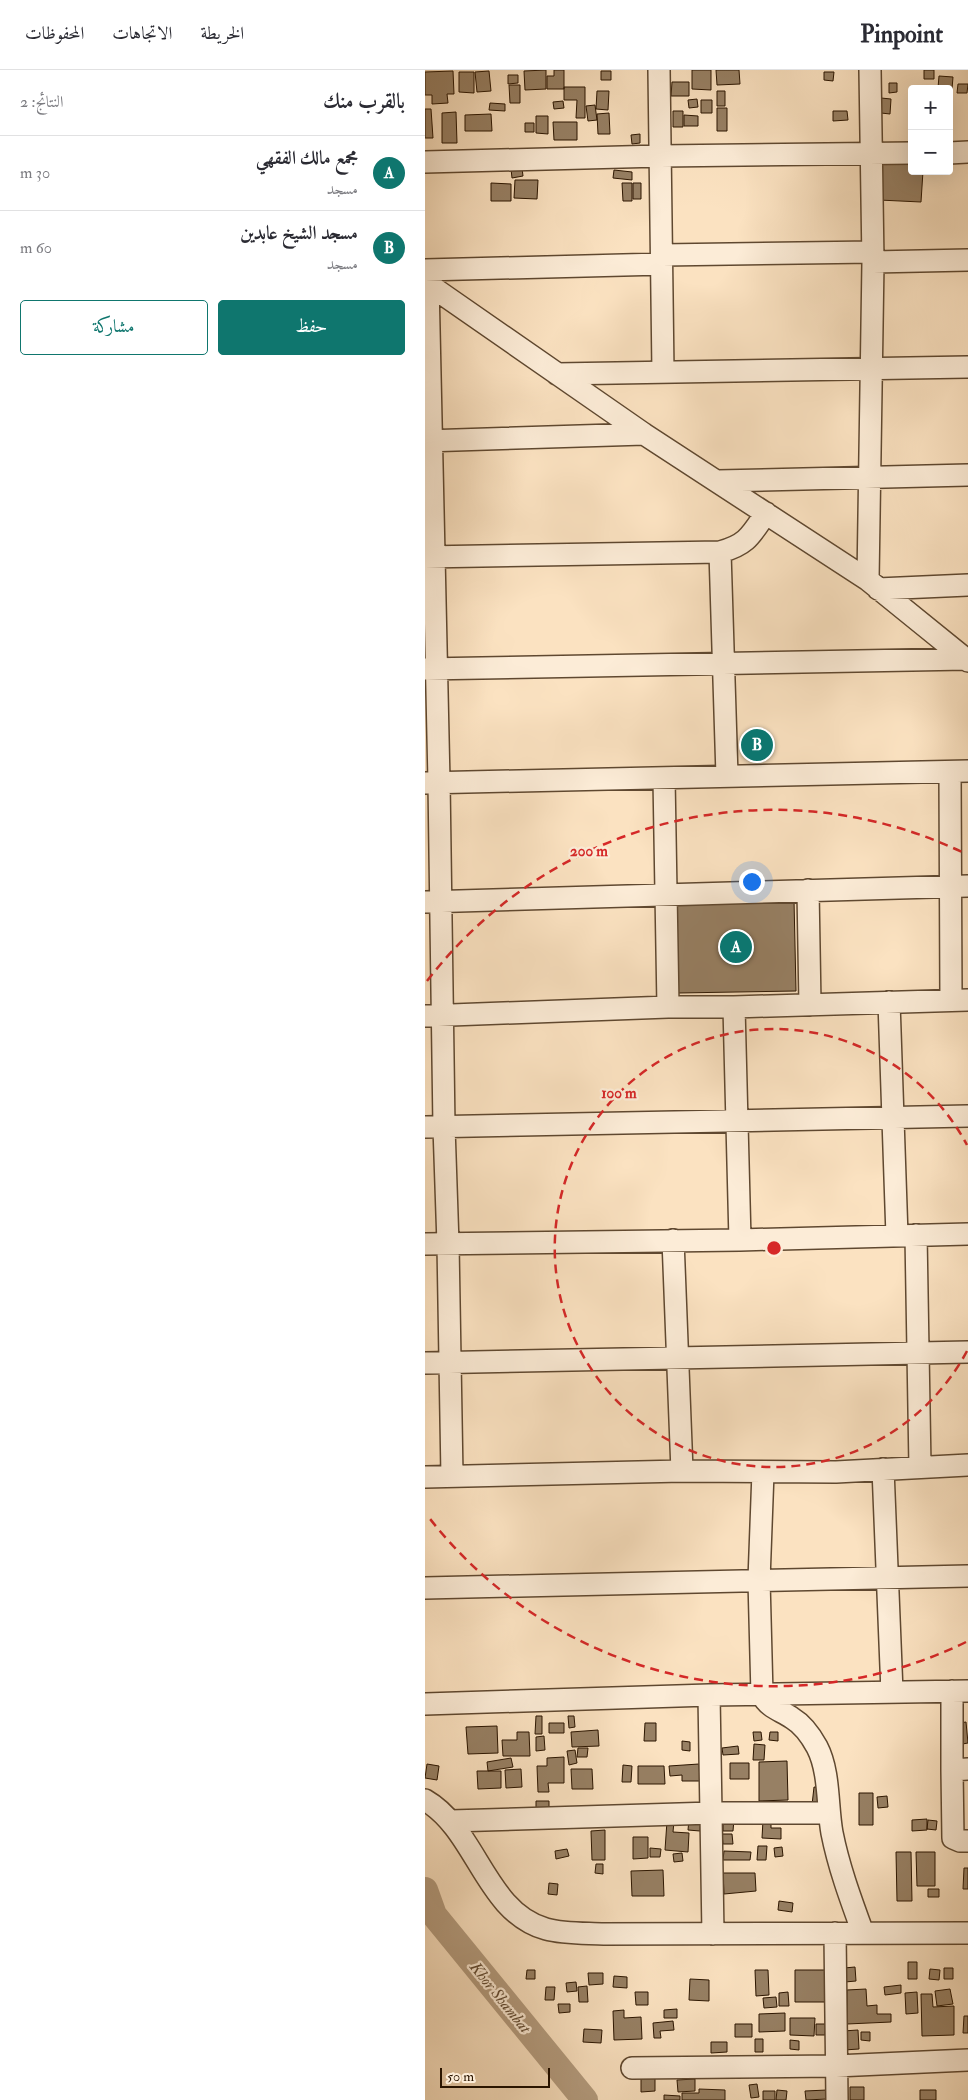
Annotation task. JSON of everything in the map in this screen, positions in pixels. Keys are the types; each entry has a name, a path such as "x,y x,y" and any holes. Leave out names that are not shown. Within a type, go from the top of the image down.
{"street":[{"path":"659,70 663,372"},
{"path":"870,70 873,257 871,477 873,584"},
{"path":"953,153 968,152"},
{"path":"425,162 660,156 908,153"},
{"path":"426,278 662,259 873,257 968,260"},
{"path":"426,278 557,374 644,434 873,584 967,660"},
{"path":"426,278 434,1127 448,1244 453,1476"},
{"path":"557,374 968,367"},
{"path":"428,441 644,434"},
{"path":"718,481 968,475"},
{"path":"429,557 719,552 736,548 747,539 767,513"},
{"path":"719,552 727,776"},
{"path":"873,584 968,585"},
{"path":"430,669 967,660"},
{"path":"432,782 959,772 960,1000 734,1007 668,1007 434,1016"},
{"path":"664,778 668,1007"},
{"path":"433,902 959,886"},
{"path":"808,890 810,1005"},
{"path":"889,1002 893,1118 918,1353 921,1467"},
{"path":"734,1007 740,1240"},
{"path":"434,1127 968,1116"},
{"path":"425,1244 740,1240 968,1234"},
{"path":"673,1240 681,1471"},
{"path":"425,1363 968,1352"},
{"path":"425,1477 681,1471 763,1472 968,1465"},
{"path":"883,1469 892,1692"},
{"path":"763,1472 759,1580 762,1695 767,1703 793,1718 805,1730 817,1747 823,1766 829,1813 838,1859 863,1933"},
{"path":"425,1588 968,1576"},
{"path":"425,1704 709,1695 960,1691 960,1769 953,1838 960,1841 968,1841"},
{"path":"709,1695 713,1934"},
{"path":"425,1800 435,1806 451,1821 497,1893 511,1909 526,1920 546,1929 604,1934 968,1934"},
{"path":"451,1821 712,1813 829,1813"},
{"path":"835,1933 837,2100"},
{"path":"632,2068 836,2066 968,2060"}],"building":[{"path":"546,70 546,89 525,90 524,71"},
{"path":"554,70 564,70 564,89 547,89 547,76 554,76"},
{"path":"692,70 711,70 711,90 692,89"},
{"path":"716,70 739,70 740,84 717,85"},
{"path":"924,70 934,70 934,79 924,79"},
{"path":"453,71 454,94 447,94 448,103 432,104 432,95 425,95 425,72"},
{"path":"489,71 491,91 477,92 475,72"},
{"path":"601,71 611,71 611,80 601,80"},
{"path":"459,72 474,72 474,93 459,92"},
{"path":"824,72 834,72 833,81 824,80"},
{"path":"508,75 518,75 518,83 508,84"},
{"path":"939,76 953,77 952,85 938,85"},
{"path":"672,82 689,82 689,96 671,96"},
{"path":"889,83 897,83 897,92 889,93"},
{"path":"958,84 968,84 967,93 957,93"},
{"path":"509,85 520,85 520,103 510,103"},
{"path":"564,87 585,87 585,118 576,118 577,100 564,100"},
{"path":"597,91 609,91 608,110 596,109"},
{"path":"717,91 725,91 725,106 717,106"},
{"path":"881,98 891,99 890,114 881,113"},
{"path":"697,99 698,107 689,108 688,100"},
{"path":"701,100 712,100 712,113 701,113"},
{"path":"563,101 564,108 554,109 553,102"},
{"path":"490,103 505,104 505,111 489,110"},
{"path":"595,105 597,120 588,121 586,106"},
{"path":"717,108 727,108 727,131 717,131"},
{"path":"425,109 431,109 433,138 425,138"},
{"path":"673,111 683,111 683,127 673,127"},
{"path":"833,111 847,111 848,120 833,121"},
{"path":"456,112 457,143 442,143 442,113"},
{"path":"609,113 610,134 598,134 597,114"},
{"path":"491,114 492,131 465,131 465,115"},
{"path":"684,115 698,116 698,126 684,126"},
{"path":"536,116 548,116 548,134 536,133"},
{"path":"553,122 577,122 577,140 554,140"},
{"path":"525,123 534,123 534,132 525,132"},
{"path":"640,134 640,143 632,144 631,135"},
{"path":"908,161 908,175 923,175 921,202 879,200 881,162"},
{"path":"522,168 523,176 512,178 511,169"},
{"path":"614,170 632,172 632,180 613,178"},
{"path":"515,180 538,180 537,199 514,198"},
{"path":"491,183 511,184 511,201 491,201"},
{"path":"622,183 632,183 632,201 623,201"},
{"path":"633,183 641,183 641,199 633,199"},
{"path":"794,900 796,991 678,993 676,902"},
{"path":"536,1716 542,1716 542,1734 535,1734"},
{"path":"568,1716 574,1716 575,1727 569,1728"},
{"path":"966,1722 968,1743 957,1745 953,1724"},
{"path":"549,1723 564,1723 564,1733 549,1733"},
{"path":"645,1723 656,1723 656,1741 644,1741"},
{"path":"497,1726 498,1753 468,1754 466,1727"},
{"path":"598,1730 599,1746 572,1747 571,1732"},
{"path":"517,1732 529,1732 530,1756 503,1756 502,1740 517,1740"},
{"path":"753,1732 761,1732 762,1740 754,1741"},
{"path":"770,1732 778,1732 778,1741 769,1740"},
{"path":"544,1736 545,1750 536,1751 536,1737"},
{"path":"682,1741 690,1742 690,1751 682,1750"},
{"path":"754,1744 765,1745 764,1760 753,1760"},
{"path":"738,1746 739,1754 723,1755 722,1748"},
{"path":"578,1748 588,1748 587,1757 577,1757"},
{"path":"575,1750 577,1763 569,1765 567,1751"},
{"path":"564,1757 564,1783 548,1783 549,1792 538,1792 537,1766 547,1766 547,1758"},
{"path":"511,1758 513,1767 488,1771 487,1762"},
{"path":"787,1761 788,1800 759,1801 759,1762"},
{"path":"730,1763 749,1763 749,1779 730,1779"},
{"path":"427,1764 439,1766 437,1780 425,1778"},
{"path":"699,1764 700,1781 682,1781 682,1775 670,1776 669,1766"},
{"path":"623,1765 632,1766 631,1782 622,1782"},
{"path":"638,1766 664,1766 665,1784 638,1784"},
{"path":"521,1769 522,1787 506,1788 505,1770"},
{"path":"571,1769 592,1769 593,1789 572,1789"},
{"path":"477,1771 501,1771 501,1788 478,1789"},
{"path":"814,1787 821,1788 819,1806 812,1805"},
{"path":"859,1793 873,1793 873,1825 859,1825"},
{"path":"887,1796 888,1807 878,1808 877,1797"},
{"path":"536,1801 549,1801 549,1809 536,1809"},
{"path":"723,1818 734,1819 733,1831 723,1831"},
{"path":"689,1819 701,1820 700,1831 688,1830"},
{"path":"927,1819 927,1830 912,1831 912,1820"},
{"path":"763,1820 771,1820 771,1828 781,1828 781,1839 762,1838"},
{"path":"928,1820 937,1821 936,1830 927,1829"},
{"path":"667,1821 674,1821 673,1832 689,1833 688,1852 665,1850"},
{"path":"605,1830 605,1860 592,1860 591,1831"},
{"path":"722,1834 732,1834 733,1844 723,1844"},
{"path":"633,1837 648,1837 648,1858 633,1859"},
{"path":"758,1846 767,1846 766,1860 757,1860"},
{"path":"782,1847 783,1856 775,1857 774,1848"},
{"path":"650,1848 661,1849 660,1857 650,1857"},
{"path":"567,1849 569,1856 556,1859 555,1851"},
{"path":"724,1851 751,1852 750,1860 723,1860"},
{"path":"896,1852 911,1852 912,1901 897,1901"},
{"path":"916,1852 935,1852 935,1886 917,1886"},
{"path":"682,1853 683,1861 674,1862 673,1854"},
{"path":"596,1864 603,1864 603,1874 595,1873"},
{"path":"964,1868 968,1868 968,1889 963,1889"},
{"path":"663,1870 664,1896 632,1896 631,1871"},
{"path":"723,1873 755,1873 756,1891 724,1894"},
{"path":"549,1883 558,1884 557,1895 548,1894"},
{"path":"928,1889 939,1889 939,1897 928,1897"},
{"path":"779,1901 793,1903 792,1912 778,1910"},
{"path":"908,1962 917,1962 917,1979 908,1979"},
{"path":"855,1967 856,1981 845,1982 844,1968"},
{"path":"944,1968 953,1968 953,1979 944,1979"},
{"path":"930,1969 940,1970 939,1980 929,1979"},
{"path":"527,1970 535,1970 535,1979 526,1979"},
{"path":"755,1970 768,1970 769,1995 756,1996"},
{"path":"795,1970 827,1970 827,2002 795,2002"},
{"path":"588,1973 603,1973 603,1984 589,1985"},
{"path":"614,1976 627,1977 627,1988 613,1987"},
{"path":"690,1979 709,1980 709,2001 689,2000"},
{"path":"576,1982 577,1991 567,1992 566,1983"},
{"path":"901,1985 901,1993 885,1995 884,1987"},
{"path":"587,1986 588,2002 579,2002 578,1987"},
{"path":"546,1987 555,1987 554,2000 545,2000"},
{"path":"866,1989 867,2006 877,2005 877,2014 891,2014 891,2022 847,2024 847,1990"},
{"path":"950,1989 953,2004 937,2006 935,1991"},
{"path":"635,1992 648,1992 648,2005 636,2005"},
{"path":"788,1992 789,2006 779,2006 779,1993"},
{"path":"917,1992 918,2013 906,2014 905,1993"},
{"path":"921,1994 932,1994 933,2007 954,2006 954,2035 922,2036"},
{"path":"776,1997 777,2007 764,2008 763,1998"},
{"path":"558,2004 570,2004 570,2012 559,2013"},
{"path":"677,2009 677,2018 664,2018 664,2010"},
{"path":"624,2010 624,2018 641,2017 642,2039 614,2040 613,2011"},
{"path":"785,2013 785,2031 759,2032 759,2014"},
{"path":"964,2016 968,2016 968,2033 963,2033"},
{"path":"790,2018 815,2018 814,2036 790,2035"},
{"path":"673,2021 674,2030 660,2031 661,2038 654,2038 653,2023"},
{"path":"735,2024 752,2024 752,2037 735,2037"},
{"path":"816,2024 826,2024 825,2035 816,2035"},
{"path":"584,2029 602,2030 601,2043 583,2042"},
{"path":"858,2030 859,2049 844,2050 843,2031"},
{"path":"861,2032 870,2032 870,2041 861,2040"},
{"path":"755,2039 763,2039 763,2052 755,2052"},
{"path":"790,2040 799,2041 799,2050 790,2049"},
{"path":"711,2042 727,2042 727,2052 711,2053"},
{"path":"641,2078 655,2078 655,2091 641,2092"},
{"path":"695,2079 695,2091 678,2092 677,2080"},
{"path":"757,2084 759,2097 751,2098 749,2085"},
{"path":"850,2087 864,2087 864,2100 850,2100"},
{"path":"699,2089 725,2090 725,2100 682,2100 682,2093 699,2093"},
{"path":"777,2090 787,2091 786,2100 776,2100"},
{"path":"827,2090 827,2099 806,2100 805,2091"},
{"path":"920,2090 936,2090 936,2100 920,2100"},
{"path":"763,2091 775,2091 775,2100 763,2100"},
{"path":"664,2095 680,2096 680,2100 664,2100"}],"waterway":[{"name":"Khor Shambat","path":"425,1890 434,1915 585,2100"}],"place":[{"name":"مسجد الشيخ عابدين","path":"757,745"},
{"name":"مجمع مالك الفقهي","path":"736,947"}]}
